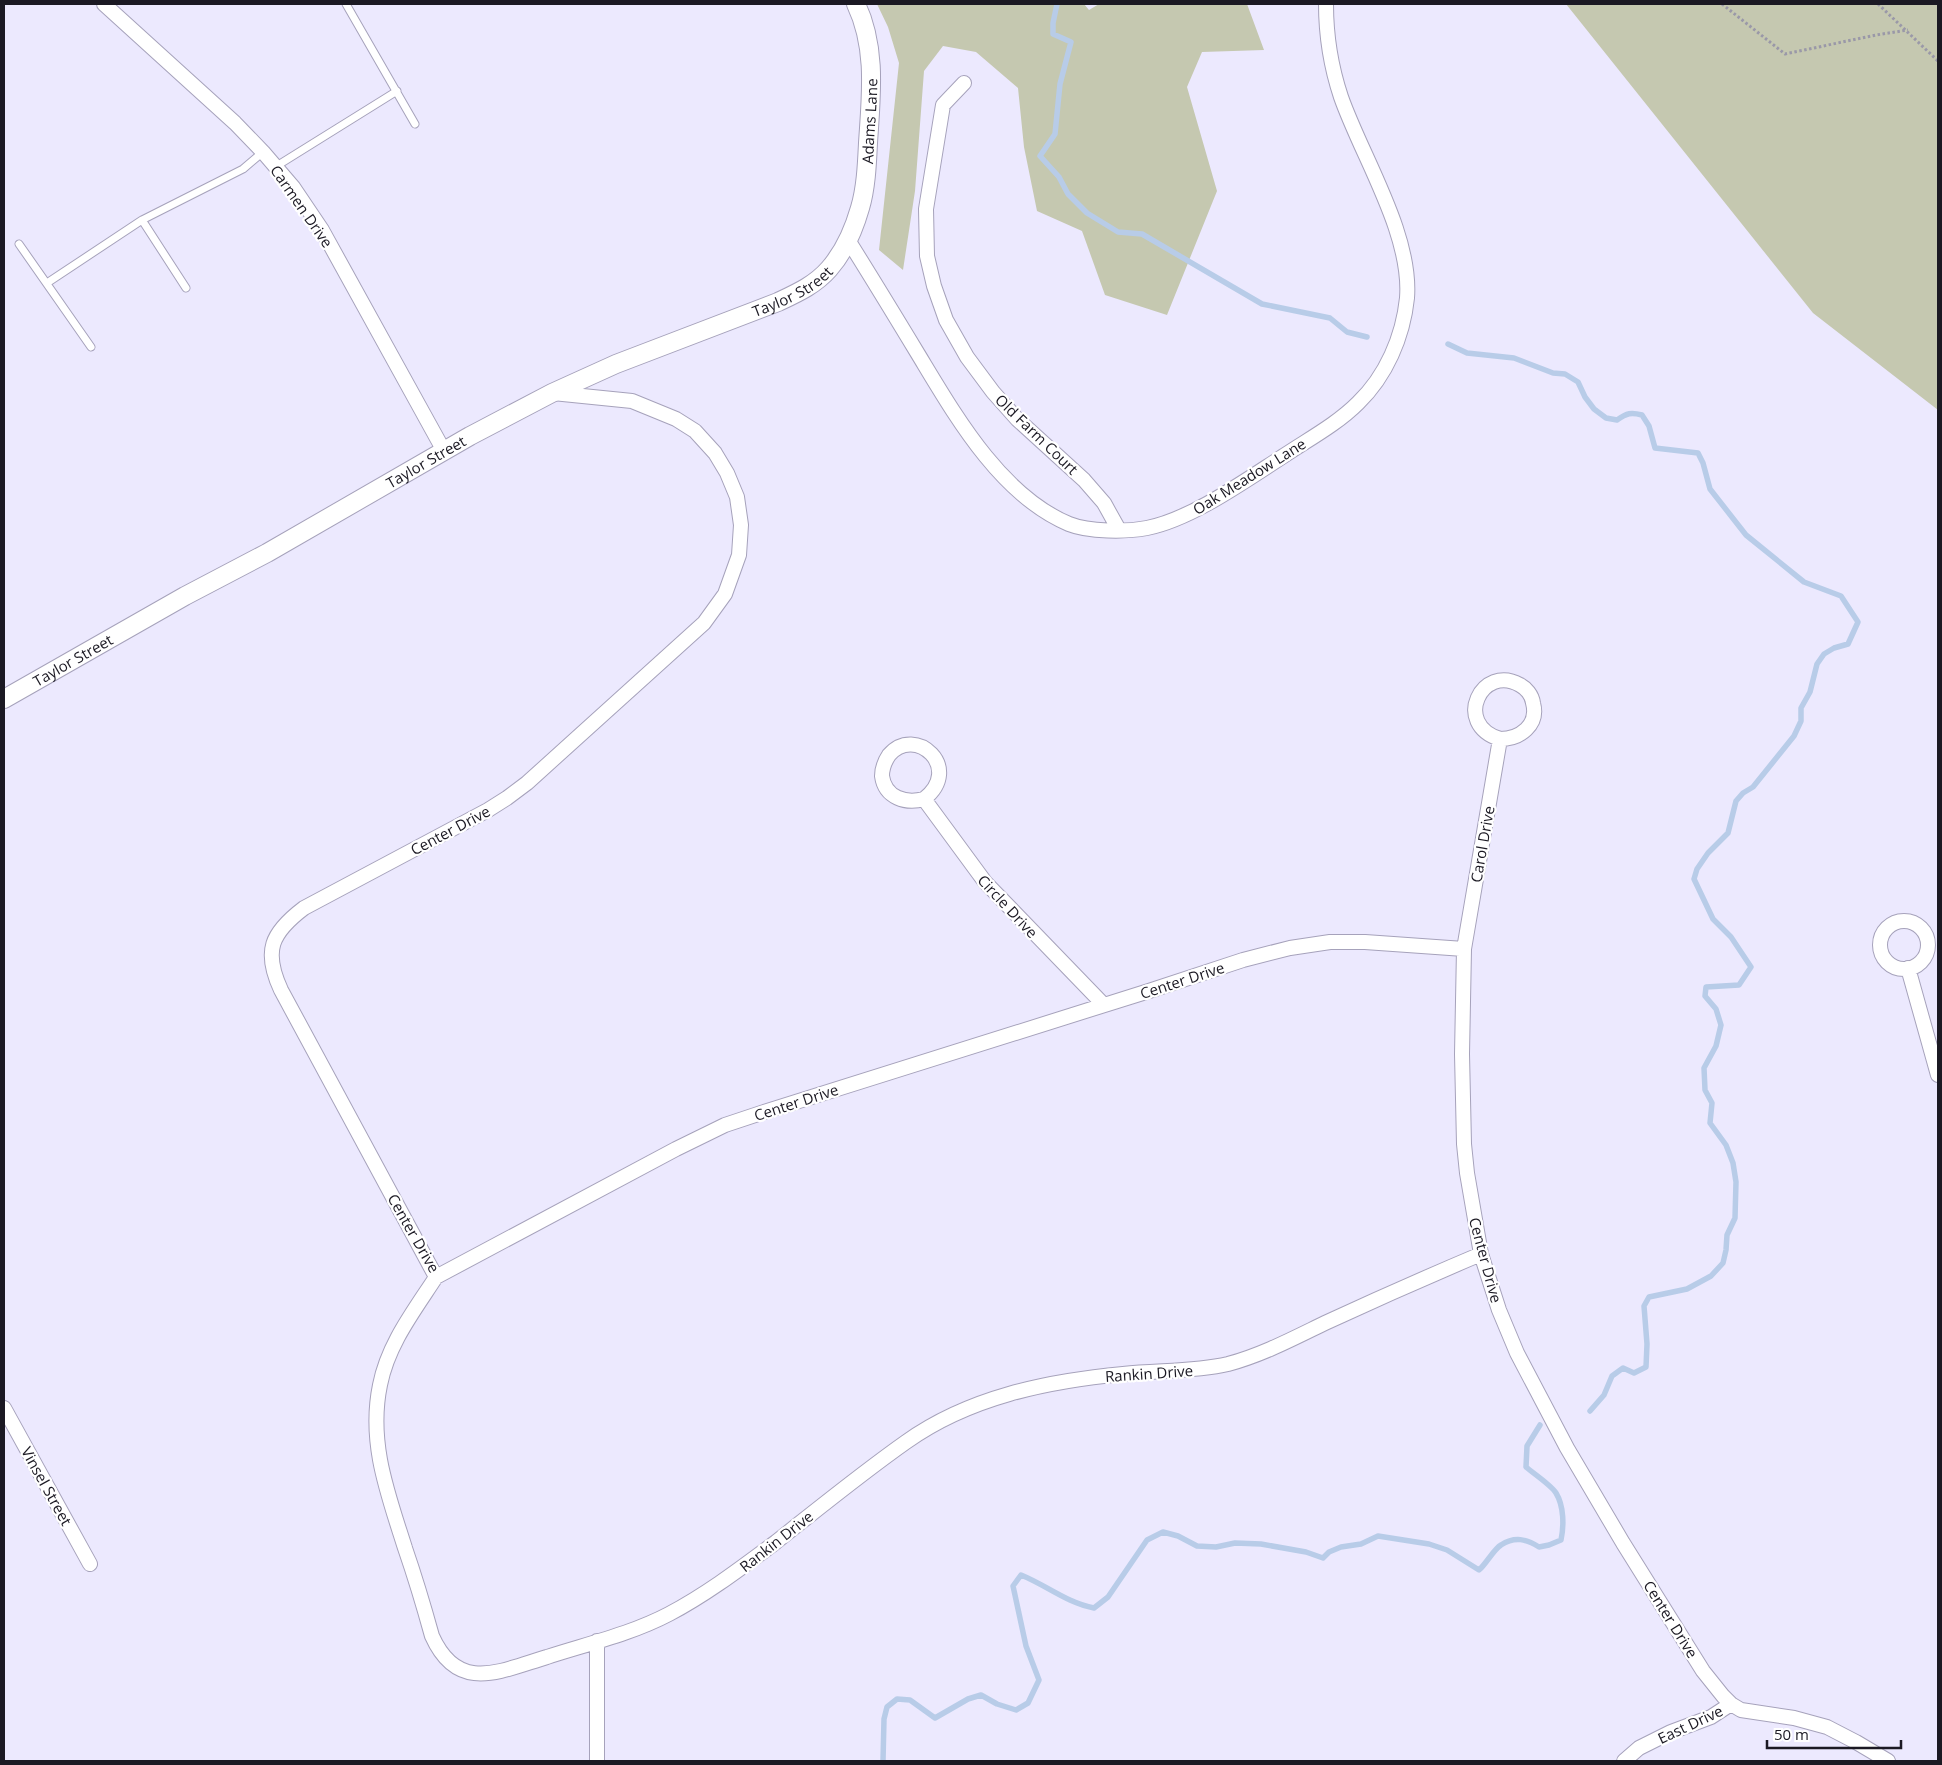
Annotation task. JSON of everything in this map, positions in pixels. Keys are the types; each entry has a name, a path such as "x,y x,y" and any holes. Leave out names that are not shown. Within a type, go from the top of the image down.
{"street":[{"name":"Carmen Drive","path":"104,4 235,122 293,187 322,230 444,451"},
{"name":"Adams Lane","path":"848,240 860,206 867,162 871,104 872,62 864,20 856,4"},
{"name":"Oak Meadow Lane","path":"848,240 962,424 1013,485 1033,502 1070,524 1092,529 1146,528 1165,524 1193,512 1313,436 1360,402 1378,379 1394,351 1401,330 1407,297 1405,265 1399,238 1376,178 1341,98 1332,65 1326,24 1326,4"},
{"name":"Old Farm Court","path":"964,83 943,106 926,209 927,256 934,286 946,320 967,357 993,392 1017,419 1084,480 1104,503 1119,530"},
{"name":"Taylor Street","path":"4,699 185,596 275,548 444,451 552,393 616,364 798,293 816,282 830,268 848,240"},
{"name":"Center Drive","path":"552,393 632,400 676,419 694,431 715,453 727,473 737,497 741,525 739,555 725,594 704,623 527,783 488,810 304,908 287,921 275,936 272,961 274,974 281,990 436,1277 676,1149 725,1125 1103,1004 1243,960 1298,947 1330,942 1364,942 1464,949 1464,1144 1470,1198 1481,1254 1499,1310 1517,1353 1568,1448 1623,1543 1704,1671 1731,1704"},
{"path":"1506,680 1523,686 1534,702 1534,712 1532,721 1520,736 1500,740 1482,730 1474,712 1476,702 1484,689 1496,681 1506,680"},
{"name":"Carol Drive","path":"1464,949 1500,740"},
{"path":"908,744 918,746 927,749 934,756 940,775 932,793 924,798 906,801 890,793 885,785 882,777 886,759 899,747 908,744"},
{"name":"Circle Drive","path":"924,798 985,882 1103,1004"},
{"path":"1908,968 1938,1075"},
{"name":"Rankin Drive","path":"436,1277 400,1333 386,1364 380,1385 376,1426 378,1459 438,1651 460,1670 476,1675 497,1672 597,1641 666,1616 701,1597 736,1572 908,1440 942,1420 966,1409 1025,1390 1069,1380 1126,1373 1196,1370 1231,1363 1268,1350 1481,1254"},
{"name":"Vinsel Street","path":"4,1408 90,1564"},
{"path":"597,1641 597,1761"},
{"path":"1731,1704 1741,1710 1794,1718 1827,1727 1888,1761"},
{"name":"East Drive","path":"1624,1761 1647,1744 1671,1732 1711,1717 1731,1704"}],"lane":[{"path":"346,4 415,124"},
{"path":"276,166 397,91"},
{"path":"47,283 142,220 243,169 263,152"},
{"path":"142,220 186,288"},
{"path":"19,244 92,347"}],"path":[{"path":"1722,4 1785,54 1876,34 1908,30"},
{"path":"1878,4 1908,30 1938,61"}],"green space":[{"path":"877,4 1084,4 1089,10 1099,4 1247,4 1264,50 1202,52 1187,87 1217,191 1167,315 1105,295 1082,231 1037,211 1024,147 1018,88 976,52 943,46 924,71 915,191 903,270 879,250 899,63 888,27"},
{"path":"1566,4 1938,4 1938,410 1813,313"}],"waterway":[{"path":"1057,4 1053,34 1071,42 1060,84 1055,134 1040,156 1059,177 1068,194 1087,213 1118,232 1142,234 1262,304 1330,318 1347,332 1367,337"},
{"path":"1448,344 1467,353 1514,358 1553,373 1565,374 1578,382 1585,397 1594,409 1606,418 1617,420 1629,414 1642,415 1649,426 1655,448 1698,453 1703,463 1710,489 1746,535 1804,582 1841,596 1858,622 1848,644 1834,648 1824,654 1817,664 1810,692 1801,708 1801,721 1794,736 1753,787 1743,793 1736,801 1728,833 1708,853 1697,869 1694,879 1713,919 1731,937 1751,967 1739,985 1706,987 1705,996 1716,1009 1721,1025 1716,1046 1704,1068 1705,1090 1712,1103 1710,1123 1726,1145 1733,1163 1736,1182 1735,1218 1727,1235 1723,1263 1711,1276 1687,1289 1649,1297 1644,1306 1647,1344 1646,1367 1634,1373 1623,1368 1612,1376 1604,1395 1590,1411"},
{"path":"883,1761 884,1719 887,1707 897,1699 910,1700 935,1718 968,1699 981,1695 997,1704 1016,1710 1028,1703 1039,1680 1026,1646 1013,1586 1021,1575 1066,1598 1094,1608 1108,1597 1147,1540 1163,1532 1178,1536 1197,1546 1216,1547 1235,1543 1261,1544 1306,1552 1323,1558 1329,1552 1341,1547 1361,1544 1378,1536 1429,1544 1447,1550 1479,1570 1501,1545 1511,1540 1530,1542 1539,1547 1561,1540 1563,1516 1559,1498 1550,1487 1526,1467 1527,1446 1540,1425"}]}
